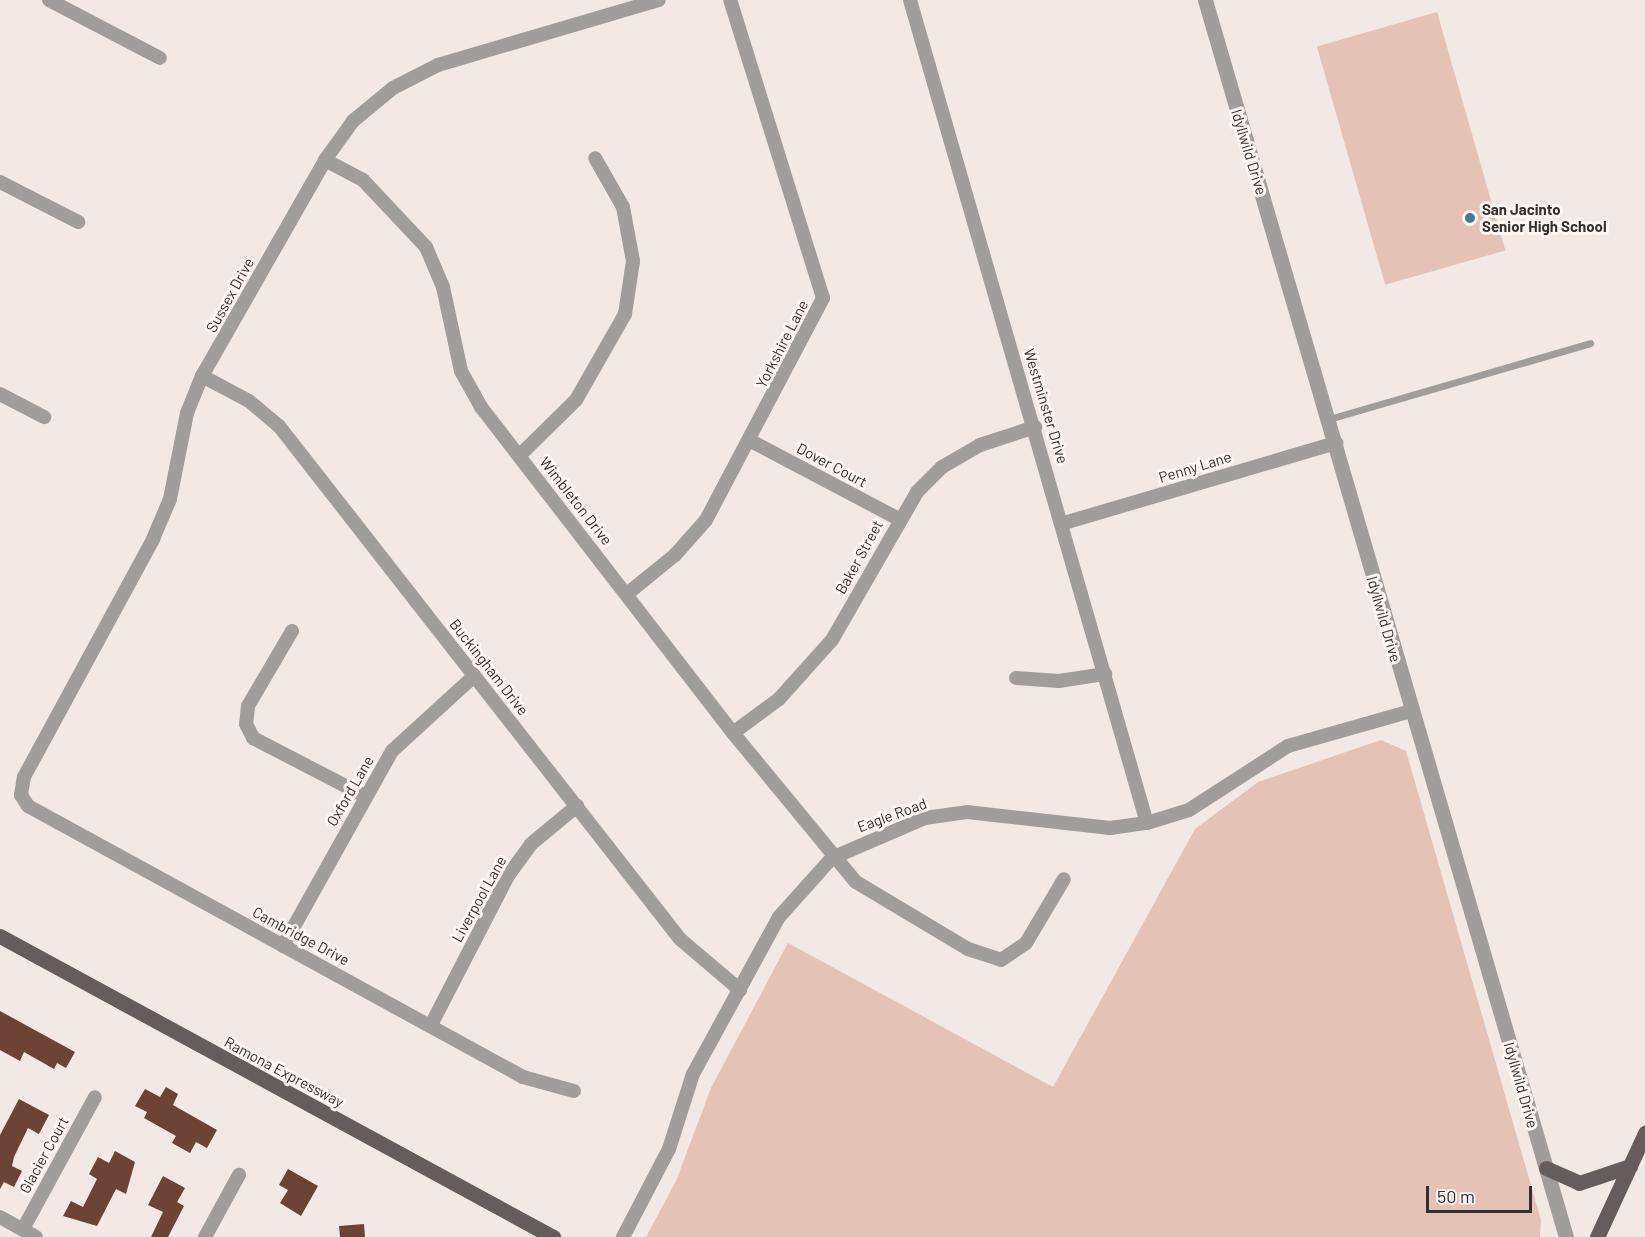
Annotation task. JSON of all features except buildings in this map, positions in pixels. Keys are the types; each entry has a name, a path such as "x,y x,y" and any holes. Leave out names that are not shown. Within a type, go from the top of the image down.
{"main road":[{"name":"Ramona Expressway","path":"0,936 553,1237"},
{"path":"1597,1237 1645,1133"},
{"path":"1546,1168 1579,1183 1630,1166"}],"street":[{"path":"49,0 160,58"},
{"name":"Sussex Drive","path":"21,795 24,777 157,529 170,499 187,413 202,376 325,160 353,121 393,88 438,65 659,0"},
{"name":"Yorkshire Lane","path":"627,594 675,555 706,520 823,298 730,0"},
{"name":"Westminster Drive","path":"910,0 1064,524 1147,823"},
{"name":"Idyllwild Drive","path":"1204,0 1329,419 1411,711 1566,1237"},
{"path":"520,455 576,400 625,314 633,261 623,207 595,158"},
{"name":"Wimbleton Drive","path":"325,160 363,180 426,247 443,287 461,371 520,455 733,733 832,858 856,882 993,959 1022,948 1064,879"},
{"path":"0,182 78,222"},
{"name":"Buckingham Drive","path":"202,376 249,401 279,426 680,939 740,990"},
{"path":"0,394 44,417"},
{"name":"Baker Street","path":"733,733 779,699 814,663 899,519 942,467 980,445 1035,427"},
{"name":"Dover Court","path":"749,440 899,519"},
{"name":"Penny Lane","path":"1064,524 1336,443"},
{"path":"292,631 249,706 246,724 253,738 365,796"},
{"path":"1016,678 1059,681 1105,674"},
{"name":"Oxford Lane","path":"283,946 365,796 413,727 474,676"},
{"name":"Eagle Road","path":"623,1237 669,1149 693,1074 779,917 832,858 925,818 968,812 1110,828 1147,823 1189,810 1288,746 1411,711"},
{"name":"Cambridge Drive","path":"21,795 28,806 523,1077 574,1091"},
{"name":"Liverpool Lane","path":"431,1025 508,876 531,844 577,806"},
{"name":"Glacier Court","path":"23,1229 95,1097"},
{"path":"205,1237 239,1175"},
{"path":"0,1217 36,1237"}],"lane":[{"path":"1329,419 1590,343"}],"shaded area":[{"path":"1437,12 1505,250 1385,285 1317,46"},
{"path":"1381,740 1406,751 1541,1220 1540,1237 646,1237 676,1181 711,1088 788,943 1053,1087 1195,829 1258,782"}],"place":[{"name":"San Jacinto Senior High School","path":"1470,218"}]}
